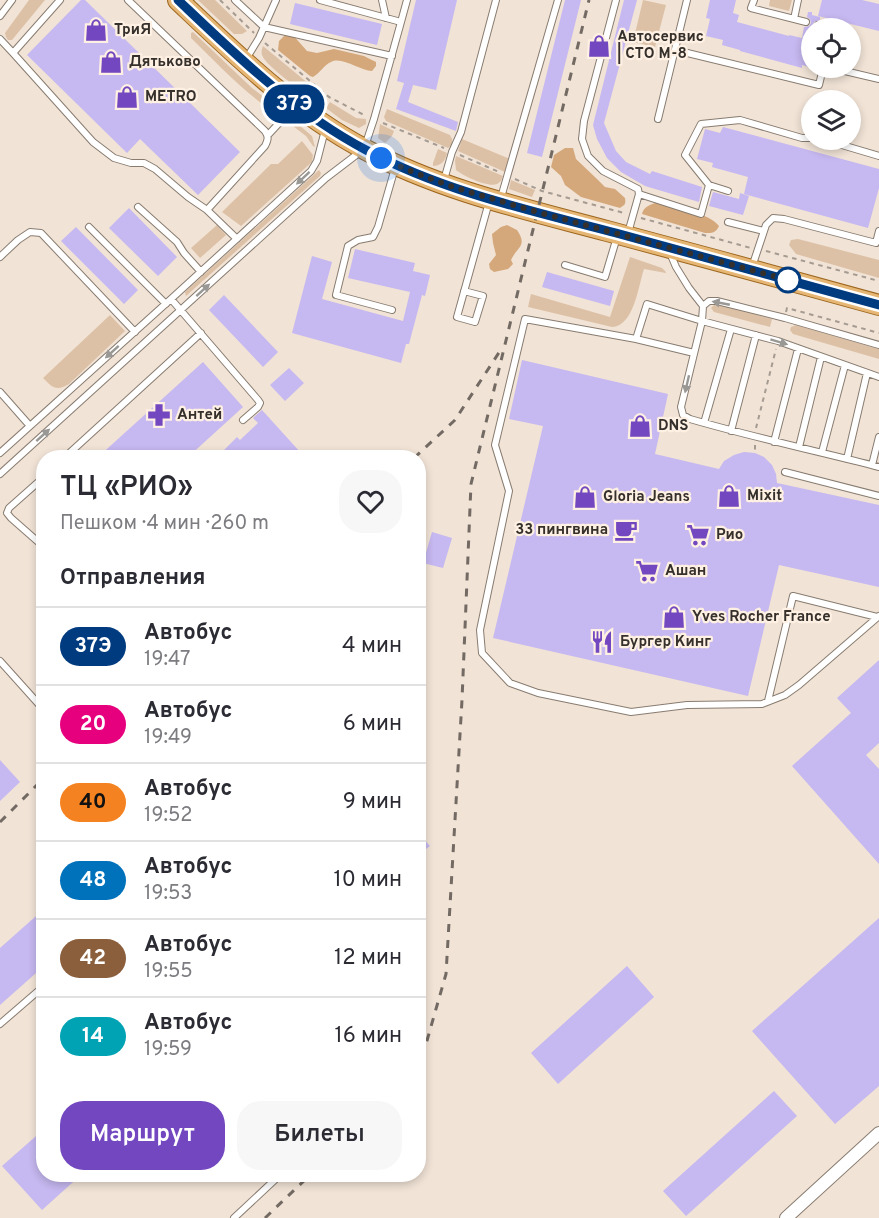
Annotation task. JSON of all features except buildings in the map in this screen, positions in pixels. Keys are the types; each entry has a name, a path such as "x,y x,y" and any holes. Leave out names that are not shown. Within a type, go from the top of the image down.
{"main road":[{"path":"178,0 244,62 296,105 364,149 396,164 443,184 495,200 879,305"}],"street":[{"path":"786,1218 879,1133"}],"lane":[{"path":"0,16 12,0"},
{"path":"13,53 60,0"},
{"path":"128,0 268,135"},
{"path":"235,0 264,27 392,56"},
{"path":"244,62 259,38 276,0"},
{"path":"320,0 401,22"},
{"path":"382,0 386,18"},
{"path":"0,474 326,178 364,149 406,0"},
{"path":"443,184 452,152 461,132 496,0"},
{"path":"464,291 483,296 475,322 457,316 464,291 495,200 508,176 558,0"},
{"path":"565,265 605,277 633,216 639,194 638,189 603,171 595,164 588,156 582,139 584,121 616,0"},
{"path":"658,119 687,0"},
{"path":"754,0 752,9 801,21"},
{"path":"794,19 798,0"},
{"path":"0,39 93,142 114,158 144,164 154,169 207,210 237,239"},
{"path":"675,50 819,85 821,78"},
{"path":"861,75 879,79"},
{"path":"207,210 265,146 268,135 296,105"},
{"path":"729,191 709,185 685,155 701,124 740,120 801,138"},
{"path":"0,453 311,171 317,161 326,126"},
{"path":"859,150 879,156"},
{"path":"392,310 336,295 348,246 358,240 373,237 396,164"},
{"path":"639,194 701,214 709,185"},
{"path":"138,207 177,242 201,272"},
{"path":"751,270 766,225 773,218 876,243 879,231"},
{"path":"728,222 764,231"},
{"path":"89,227 169,302 181,310 258,400 260,403 258,406 243,420"},
{"path":"0,257 30,231 42,233 135,332"},
{"path":"667,247 681,274 703,306 702,321 681,407 683,415 731,431 875,466 879,437"},
{"path":"703,306 709,301 717,301 879,345"},
{"path":"636,339 647,304 778,341 879,377"},
{"path":"694,353 636,339 525,319 495,445 509,490 480,630 482,653 510,683 538,693 631,712 687,705 762,704 785,695 802,683 878,617"},
{"path":"704,423 731,329"},
{"path":"73,450 201,333"},
{"path":"731,431 756,335"},
{"path":"774,442 798,349"},
{"path":"799,447 821,357"},
{"path":"822,452 845,365"},
{"path":"847,459 867,373"},
{"path":"0,392 30,426"},
{"path":"785,472 879,496"},
{"path":"36,484 9,508 8,513 36,540"},
{"path":"768,701 793,596 878,617"},
{"path":"0,661 36,701"},
{"path":"0,1024 36,993"},
{"path":"234,1218 272,1182"}],"path":[{"path":"220,0 259,38 329,97 358,113 542,191 879,281"},
{"path":"784,318 787,308 879,333"},
{"path":"755,453 754,437 778,341"}],"shaded area":[{"path":"29,0 45,0 12,40 8,40 5,33"},
{"path":"198,0 215,0 247,31 234,34"},
{"path":"643,0 666,5 655,47 633,42"},
{"path":"770,0 792,0 789,11 769,6"},
{"path":"193,32 252,88 279,109 280,113 277,114 265,106 232,78 191,38"},
{"path":"286,34 292,34 307,51 317,53 334,49 364,56 376,62 376,66 372,71 346,62 335,61 329,63 313,77 310,76 278,50 279,41"},
{"path":"263,46 326,98 321,105 271,67 262,55"},
{"path":"330,102 356,118 366,119 366,124 359,128 342,120 326,108"},
{"path":"387,109 450,135 452,145 448,148 386,121 384,117"},
{"path":"290,120 312,136 315,147 306,136 289,123"},
{"path":"380,124 394,131 385,143 378,138"},
{"path":"462,139 510,159 507,170 505,172 458,151"},
{"path":"302,141 313,155 312,162 241,226 222,212 271,164 278,164"},
{"path":"565,148 573,148 576,159 605,187 615,189 625,198 624,205 620,208 581,197 565,185 561,176 551,167 554,155"},
{"path":"438,149 447,153 441,164 433,166 433,163"},
{"path":"456,156 503,176 497,184 493,185 476,181 456,170"},
{"path":"319,170 320,176 186,296 185,292"},
{"path":"511,180 535,190 532,197 509,189"},
{"path":"658,202 708,217 719,226 714,232 705,233 642,214 646,207"},
{"path":"217,225 226,235 200,258 191,248"},
{"path":"507,225 517,230 522,243 511,260 513,264 508,269 494,272 490,269 489,264 496,255 492,234"},
{"path":"798,239 879,260 879,278 796,254 789,245 791,240"},
{"path":"630,257 662,268 666,273 644,269 630,313 619,325 612,327 528,307 531,294 610,317"},
{"path":"716,303 772,319 770,327 714,312 711,308"},
{"path":"110,315 125,331 69,384 57,388 49,384 43,378"},
{"path":"796,325 879,349 879,359 793,334 791,327"}],"railway":[{"path":"426,1044 446,974 462,700 471,484 589,0"},
{"path":"423,450 455,420 500,351"},
{"path":"0,822 36,786"},
{"path":"265,1218 303,1182"}],"bus line":[{"name":"37Э","path":"178,0 292,103 364,149 413,172 456,188 537,212 879,305"}],"place":[{"name":"ТриЯ","path":"96,30"},
{"name":"Автосервис | СТО М-8","path":"599,46"},
{"name":"Дятьково","path":"111,62"},
{"name":"METRO","path":"127,97"},
{"name":"Антей","path":"159,415"},
{"name":"DNS","path":"640,426"},
{"name":"Mixit","path":"729,496"},
{"name":"Gloria Jeans","path":"585,497"},
{"name":"33 пингвина","path":"626,530"},
{"name":"Рио","path":"698,535"},
{"name":"Ашан","path":"647,571"},
{"name":"Yves Rocher France","path":"674,617"},
{"name":"Бургер Кинг","path":"602,642"}],"route":[{"path":"381,158 456,188 788,280"}]}
